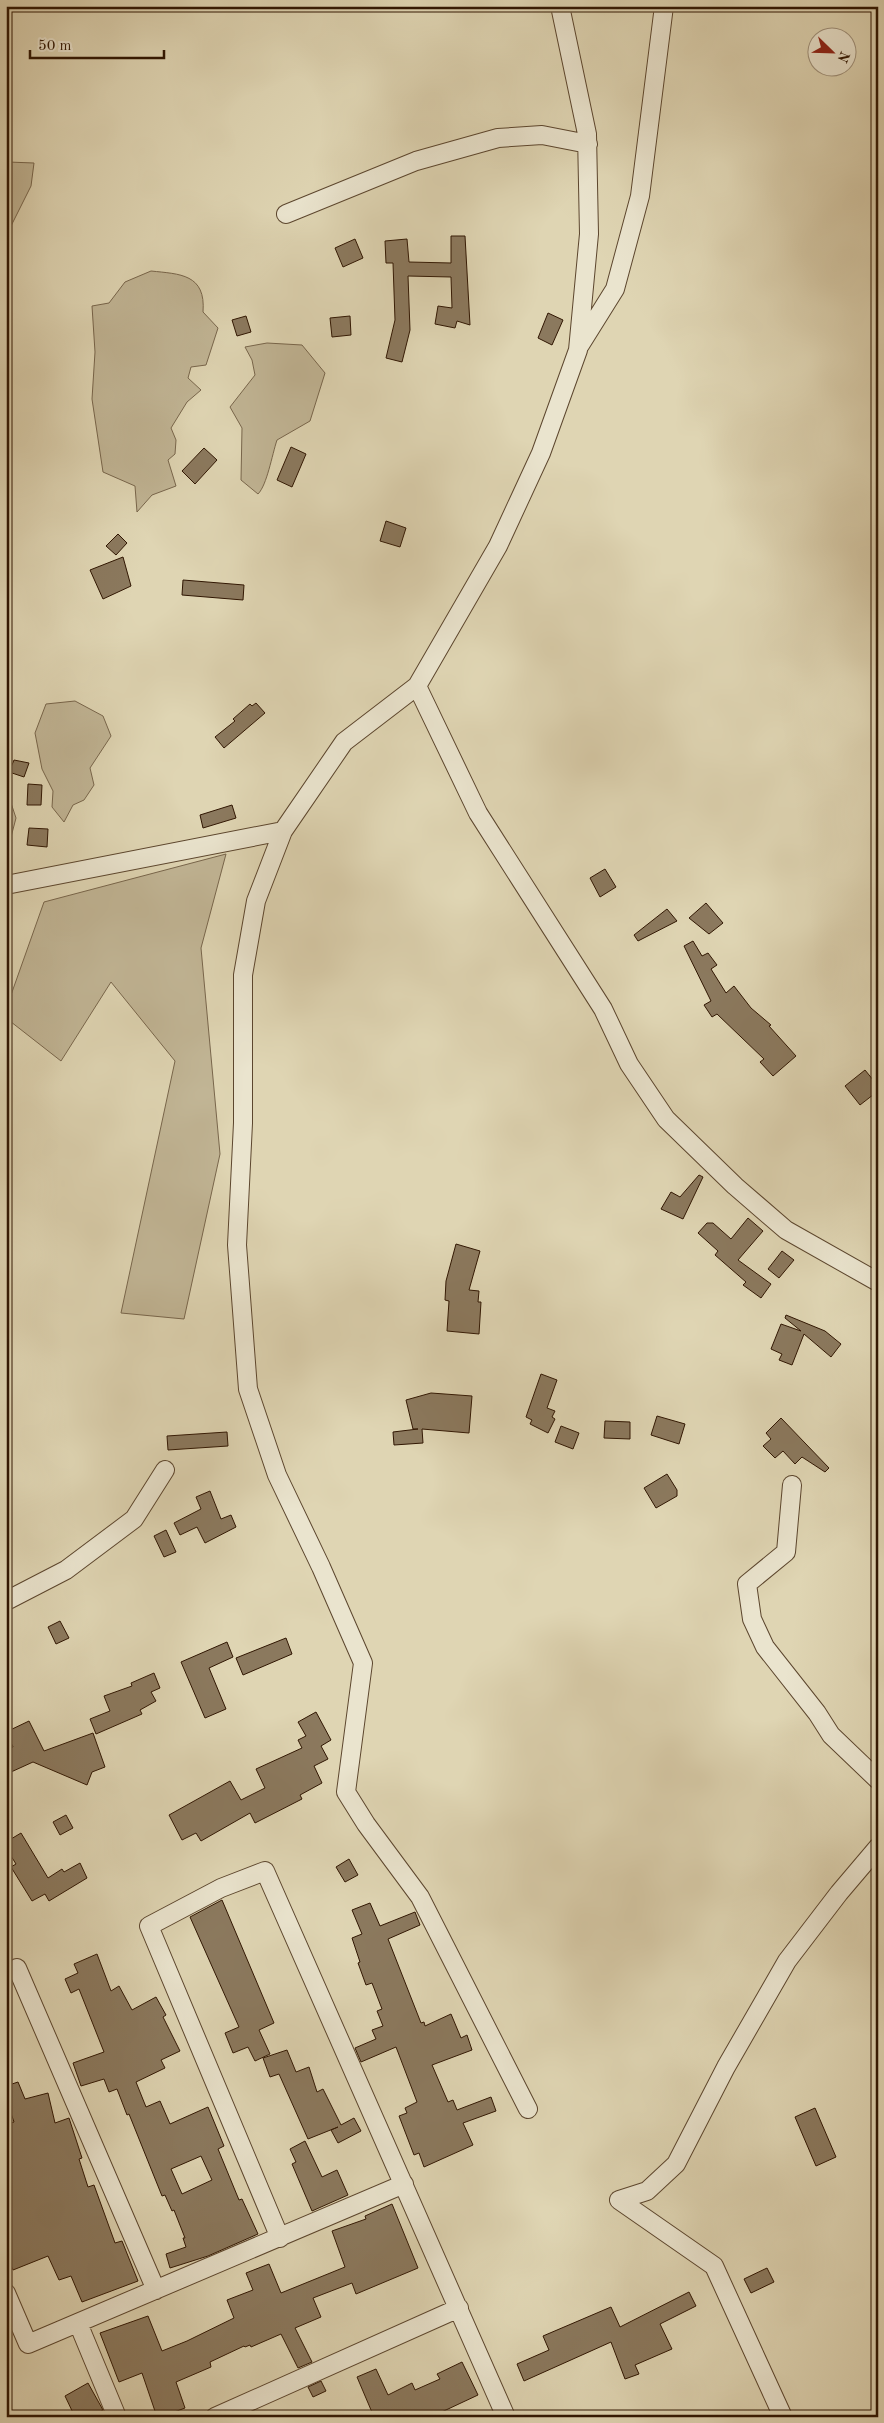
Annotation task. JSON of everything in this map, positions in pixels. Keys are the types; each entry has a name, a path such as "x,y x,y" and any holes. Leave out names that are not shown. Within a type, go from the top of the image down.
{"street":[{"path":"560,6 588,144 590,234 578,350"},
{"path":"528,2109 420,1897 366,1824 346,1792 363,1663 321,1567 276,1475 248,1389 237,1245 243,1123 243,975 256,900 282,830 344,742 417,686 498,546 542,453 578,350 615,289 640,196 664,6"},
{"path":"286,214 416,161 498,138 542,135 588,144"},
{"path":"417,686 478,813 603,1009 629,1064 666,1119 735,1186 786,1230 878,1282"},
{"path":"6,885 282,830"},
{"path":"6,1601 66,1570 134,1519 165,1470"},
{"path":"792,1485 786,1552 747,1584 752,1619 765,1647 817,1713 831,1735 878,1780"},
{"path":"783,2417 714,2266 619,2200 647,2191 676,2164 726,2067 787,1960 839,1893 878,1848"},
{"path":"280,2238 149,1926 221,1888 265,1871 506,2417"},
{"path":"17,1968 156,2290"},
{"path":"6,2293 28,2344 404,2184"},
{"path":"215,2417 458,2308"},
{"path":"78,2323 117,2417"}],"shaded area":[{"path":"8,162 34,163 31,186 6,236 6,166"},
{"path":"151,271 181,275 196,283 203,299 203,312 218,328 206,365 191,367 188,378 201,390 187,402 171,428 176,440 175,454 168,460 176,486 152,495 137,512 135,486 103,472 92,399 95,352 92,306 109,303 125,282"},
{"path":"267,343 302,345 325,373 310,421 277,440 267,477 258,494 241,480 242,428 230,407 255,375 252,360 245,347"},
{"path":"75,701 103,716 111,736 90,768 94,785 84,800 73,805 64,822 52,807 53,791 42,769 35,733 46,704"},
{"path":"6,795 9,797 16,818 6,856"},
{"path":"226,854 201,948 220,1154 184,1319 121,1313 175,1061 111,982 61,1061 6,1018 6,1009 44,902"}],"building":[{"path":"451,236 465,236 470,325 457,321 455,328 435,324 438,306 452,308 451,277 408,276 410,330 402,362 386,358 395,320 393,263 386,263 385,241 407,239 409,262 451,263"},
{"path":"355,239 363,258 343,267 335,248"},
{"path":"548,313 563,320 552,345 538,338"},
{"path":"246,316 251,332 237,336 232,320"},
{"path":"350,316 351,335 332,337 330,318"},
{"path":"291,447 306,454 292,487 277,480"},
{"path":"204,448 217,460 195,484 182,471"},
{"path":"386,521 406,528 400,547 380,541"},
{"path":"118,534 127,543 116,555 106,546"},
{"path":"123,557 131,586 103,599 90,570"},
{"path":"183,580 244,585 243,600 182,595"},
{"path":"256,703 265,713 224,748 215,737 235,721 233,719 250,704 252,706"},
{"path":"14,760 29,763 24,777 9,772"},
{"path":"28,784 42,785 41,805 27,805"},
{"path":"232,805 236,818 203,828 200,815"},
{"path":"29,828 48,829 47,847 27,845"},
{"path":"605,869 616,887 600,897 590,878"},
{"path":"706,903 723,923 709,934 689,918"},
{"path":"667,909 677,921 638,941 634,935"},
{"path":"693,941 702,956 708,953 717,965 711,969 726,993 734,986 751,1008 771,1025 769,1026 796,1056 773,1076 760,1062 764,1059 717,1014 712,1017 704,1005 711,1001 684,946"},
{"path":"865,1070 878,1086 878,1091 860,1105 845,1086"},
{"path":"699,1175 703,1177 683,1219 661,1209 671,1192 680,1197"},
{"path":"748,1218 763,1231 738,1260 771,1284 761,1298 743,1285 746,1282 715,1255 718,1251 698,1233 707,1223 713,1223 731,1239"},
{"path":"456,1244 480,1251 469,1290 479,1291 478,1302 481,1302 479,1334 447,1331 449,1301 445,1300 446,1281"},
{"path":"782,1251 794,1260 779,1278 768,1269"},
{"path":"786,1315 825,1331 841,1344 831,1357 804,1334 792,1365 779,1360 782,1354 771,1349 781,1324 801,1331 785,1318"},
{"path":"541,1374 557,1380 547,1408 555,1411 552,1417 555,1419 548,1433 530,1424 532,1420 526,1417"},
{"path":"431,1393 472,1396 469,1433 422,1429 423,1443 394,1445 393,1432 418,1429 413,1429 406,1400"},
{"path":"657,1416 685,1424 679,1444 651,1435"},
{"path":"781,1418 829,1468 825,1472 802,1457 795,1464 783,1451 775,1458 763,1446 771,1439 766,1433"},
{"path":"605,1421 630,1422 630,1439 604,1438"},
{"path":"561,1426 579,1433 573,1449 555,1442"},
{"path":"227,1432 228,1446 168,1450 167,1436"},
{"path":"667,1474 677,1490 677,1496 656,1508 644,1488"},
{"path":"210,1491 221,1519 231,1515 236,1527 205,1543 197,1527 180,1535 174,1523 201,1509 196,1497"},
{"path":"166,1530 176,1552 164,1557 154,1536"},
{"path":"60,1621 69,1638 56,1644 48,1627"},
{"path":"286,1638 292,1654 243,1675 236,1658"},
{"path":"227,1642 233,1657 209,1668 226,1709 205,1718 181,1662"},
{"path":"154,1673 160,1688 151,1692 156,1701 140,1710 142,1714 96,1734 90,1719 110,1711 104,1696 132,1686 131,1683"},
{"path":"316,1712 331,1740 321,1746 328,1759 314,1766 322,1783 300,1795 302,1799 255,1823 250,1813 201,1841 196,1833 182,1840 169,1815 230,1781 241,1800 265,1788 256,1769 302,1748 298,1740 306,1736 298,1722"},
{"path":"29,1721 44,1751 93,1733 105,1767 92,1772 87,1785 33,1762 11,1772 6,1760 6,1750 13,1747 6,1732"},
{"path":"66,1815 73,1828 60,1835 53,1822"},
{"path":"21,1833 48,1878 62,1869 64,1872 80,1863 87,1878 49,1901 45,1894 32,1901 11,1867 16,1864 6,1848 6,1842"},
{"path":"349,1859 358,1875 345,1882 336,1867"},
{"path":"222,1900 274,2023 259,2030 270,2054 255,2061 248,2047 233,2053 225,2033 239,2027 190,1917"},
{"path":"370,1903 380,1926 415,1912 420,1925 388,1939 421,2023 424,2022 425,2026 451,2014 461,2038 467,2035 472,2050 432,2065 448,2102 453,2100 457,2110 491,2097 496,2111 463,2123 473,2145 424,2167 419,2153 414,2155 399,2116 407,2113 405,2108 417,2102 396,2047 361,2062 355,2048 376,2039 372,2030 383,2026 377,2011 382,2009 372,1983 366,1985 352,1938 362,1934 352,1910"},
{"path":"97,1954 111,1991 119,1986 132,2010 156,1997 166,2015 163,2017 180,2051 161,2060 165,2068 136,2082 146,2107 160,2101 170,2124 208,2107 224,2146 218,2149 239,2200 242,2199 258,2234 208,2256 170,2268 166,2254 186,2247 183,2238 185,2238 174,2210 172,2211 165,2195 162,2196 129,2114 127,2115 117,2089 109,2092 104,2079 81,2086 73,2063 104,2052 79,1989 71,1993 65,1979 78,1973 74,1964","holes":["201,2156 212,2180 182,2194 171,2169"]},
{"path":"287,2050 296,2072 309,2067 317,2092 323,2089 341,2125 354,2118 361,2131 338,2143 331,2130 338,2127 308,2139 279,2074 270,2077 263,2058"},
{"path":"18,2082 25,2099 48,2093 55,2123 69,2118 82,2158 79,2159 88,2187 94,2185 115,2243 122,2241 138,2281 82,2302 71,2276 59,2280 48,2256 13,2270 6,2254 6,2125 14,2122 6,2099 6,2086"},
{"path":"815,2108 836,2157 816,2166 795,2117"},
{"path":"305,2141 322,2177 337,2170 348,2195 312,2211 292,2164 296,2162 290,2149"},
{"path":"392,2204 418,2268 356,2294 352,2283 313,2298 321,2317 295,2328 312,2362 298,2368 281,2334 251,2347 250,2345 244,2346 210,2362 211,2367 176,2382 185,2408 161,2417 157,2417 142,2373 119,2382 100,2333 148,2316 162,2351 187,2341 234,2318 227,2300 253,2290 246,2273 269,2264 281,2293 345,2267 332,2231 366,2219 365,2216"},
{"path":"767,2268 774,2282 751,2293 744,2279"},
{"path":"689,2292 696,2306 660,2324 672,2349 635,2365 639,2374 625,2379 611,2342 524,2381 517,2364 549,2350 543,2336 611,2307 620,2327"},
{"path":"462,2362 478,2395 431,2417 374,2417 357,2377 376,2369 388,2395 412,2383 415,2390 440,2379 437,2374"},
{"path":"321,2381 326,2391 313,2397 308,2387"},
{"path":"88,2383 103,2410 91,2417 75,2417 65,2396"}]}
